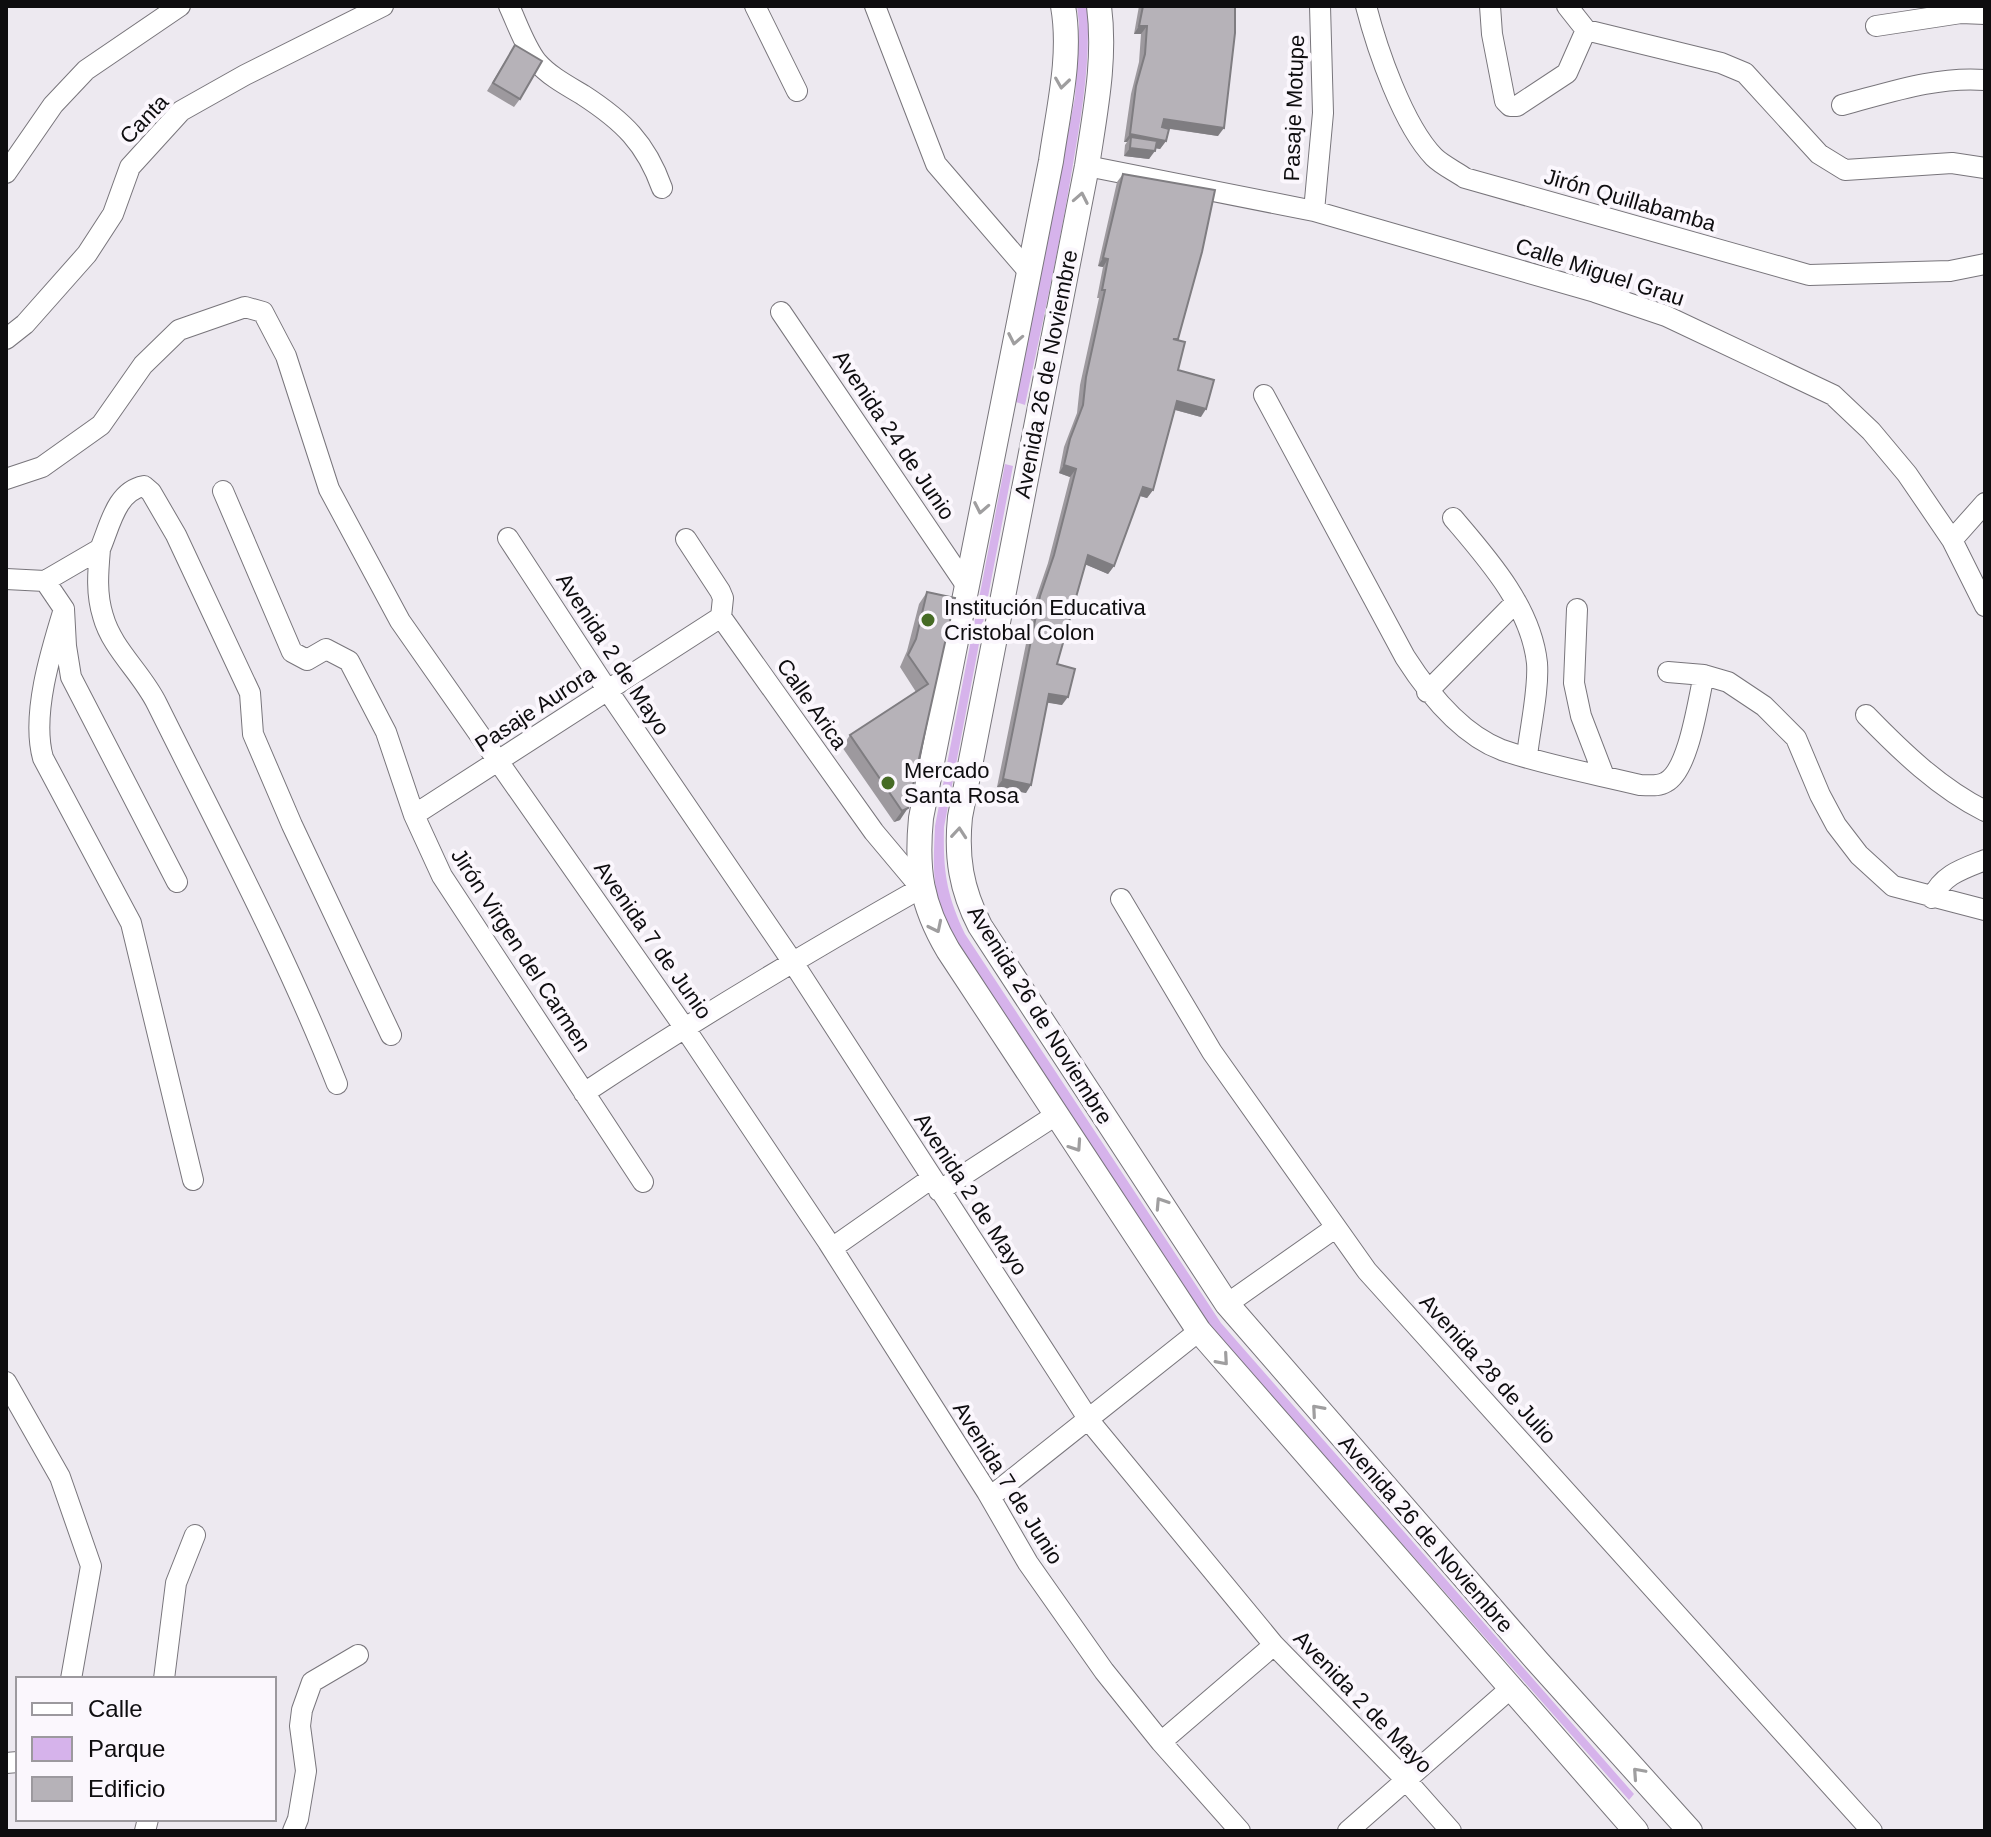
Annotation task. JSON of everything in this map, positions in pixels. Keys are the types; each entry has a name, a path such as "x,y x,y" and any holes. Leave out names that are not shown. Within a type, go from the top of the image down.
{"main road":[{"name":"Avenida 26 de Noviembre","path":"1063,6 1066,24 1064,74 1051,161 921,818 917,855 921,888 933,924 1199,1331 1637,1831"},
{"name":"Avenida 26 de Noviembre","path":"1099,6 1101,74 1087,166 960,817 957,846 960,877 968,904 1227,1304 1690,1831"},
{"path":"996,432 1034,440"},
{"path":"1637,1831 1665,1804"}],"street":[{"path":"6,173 53,105 86,70 180,6"},
{"name":"Canta","path":"6,339 25,324 87,254 113,214 130,167 181,111 245,75 383,6"},
{"path":"509,6 536,62 561,82 605,109 634,134 654,166 662,188"},
{"path":"755,6 797,91"},
{"path":"875,6 936,164 1029,272"},
{"name":"Pasaje Motupe","path":"1314,211 1323,113 1320,6"},
{"name":"Jirón Quillabamba","path":"1366,6 1376,47 1411,123 1434,158 1465,178 1809,275 1950,271 1985,264"},
{"path":"1490,6 1505,101 1510,106 1517,106 1567,73 1586,30"},
{"path":"1567,6 1586,30 1721,63 1745,73 1819,154 1845,170 1952,163 1985,168"},
{"path":"1876,26 1961,13 1985,14"},
{"path":"1842,105 1913,86 1967,79 1985,80"},
{"name":"Calle Miguel Grau","path":"1087,166 1314,211 1595,292 1666,316 1833,395 1871,431 1907,474 1952,540 1985,606"},
{"name":"Avenida 7 de Junio","path":"6,479 42,467 101,425 143,365 179,330 245,307 263,312 286,356 329,489 400,621 684,1027 832,1248 990,1497 1028,1563 1104,1671 1161,1742 1240,1831"},
{"name":"Avenida 24 de Junio","path":"781,312 966,585"},
{"path":"1264,395 1368,590 1427,692 1458,723 1500,749 1640,785 1656,786 1676,773 1687,747 1704,675"},
{"path":"337,1084 310,1017 150,689 110,636 103,617 98,592 100,549 122,497 132,488 144,486 151,492 176,535 250,693 253,734 292,825 391,1035"},
{"name":"Jirón Virgen del Carmen","path":"223,491 292,652 307,660 326,649 349,661 386,732 414,815 442,876 643,1182"},
{"path":"1952,540 1985,503"},
{"path":"1453,518 1487,558 1516,602 1533,641 1537,666 1527,756"},
{"name":"Avenida 2 de Mayo","path":"508,538 792,961 1087,1418 1274,1645 1405,1779 1451,1831"},
{"name":"Calle Arica","path":"686,539 720,591 723,598 721,617 874,832 921,888"},
{"path":"6,579 45,581 100,549"},
{"path":"45,581 64,609 71,677 177,882"},
{"path":"1427,692 1516,602"},
{"path":"64,609 51,654 38,741 43,758 131,923 193,1180"},
{"path":"1577,609 1574,683 1581,716 1604,776"},
{"name":"Pasaje Aurora","path":"414,815 721,617"},
{"path":"1668,672 1704,675 1728,682 1764,706 1796,738 1836,825 1859,855 1893,886 1985,910"},
{"path":"1866,715 1924,770 1985,811"},
{"path":"1932,898 1937,886 1946,877 1985,860"},
{"path":"584,1093 792,961 921,888"},
{"name":"Avenida 28 de Julio","path":"1121,899 1212,1052 1367,1271 1872,1831"},
{"path":"832,1248 1056,1115"},
{"path":"1227,1304 1335,1228"},
{"path":"990,1497 1199,1331"},
{"path":"6,1382 60,1477 91,1566 71,1677"},
{"path":"164,1677 176,1583 195,1535"},
{"path":"1161,1742 1274,1645"},
{"path":"293,1831 306,1771 300,1726 302,1710 312,1682 358,1655"},
{"path":"1348,1831 1511,1688"}],"green space":[{"path":"1077,6 1087,6 1087,66 1082,105 1062,225 1025,405 1016,402 1075,97"},
{"path":"1005,464 1013,466 944,827 947,882 965,934 1221,1323 1634,1794 1629,1800 1212,1329 982,984 950,928 936,890 935,826"}],"building":[{"path":"1143,6 1235,6 1235,33 1224,128 1164,119 1162,127 1169,129 1166,141 1130,134 1136,86 1145,54 1147,26 1139,26"},
{"path":"515,45 542,61 520,99 493,83"},
{"path":"1131,137 1157,141 1155,151 1130,148"},
{"path":"1123,174 1215,190 1178,339 1173,339 1185,342 1178,370 1214,380 1206,409 1177,401 1153,490 1143,487 1114,566 1088,555 1057,664 1075,669 1068,697 1049,694 1031,785 1003,779 1040,596 1076,469 1064,465 1083,405 1105,290 1102,290 1108,259 1103,258"},
{"path":"927,592 955,598 908,808 902,811 850,735 928,684 908,655 916,639"}],"place":[{"name":"Institución Educativa Cristobal Colon","path":"928,620"},
{"name":"Mercado Santa Rosa","path":"888,783"}]}
